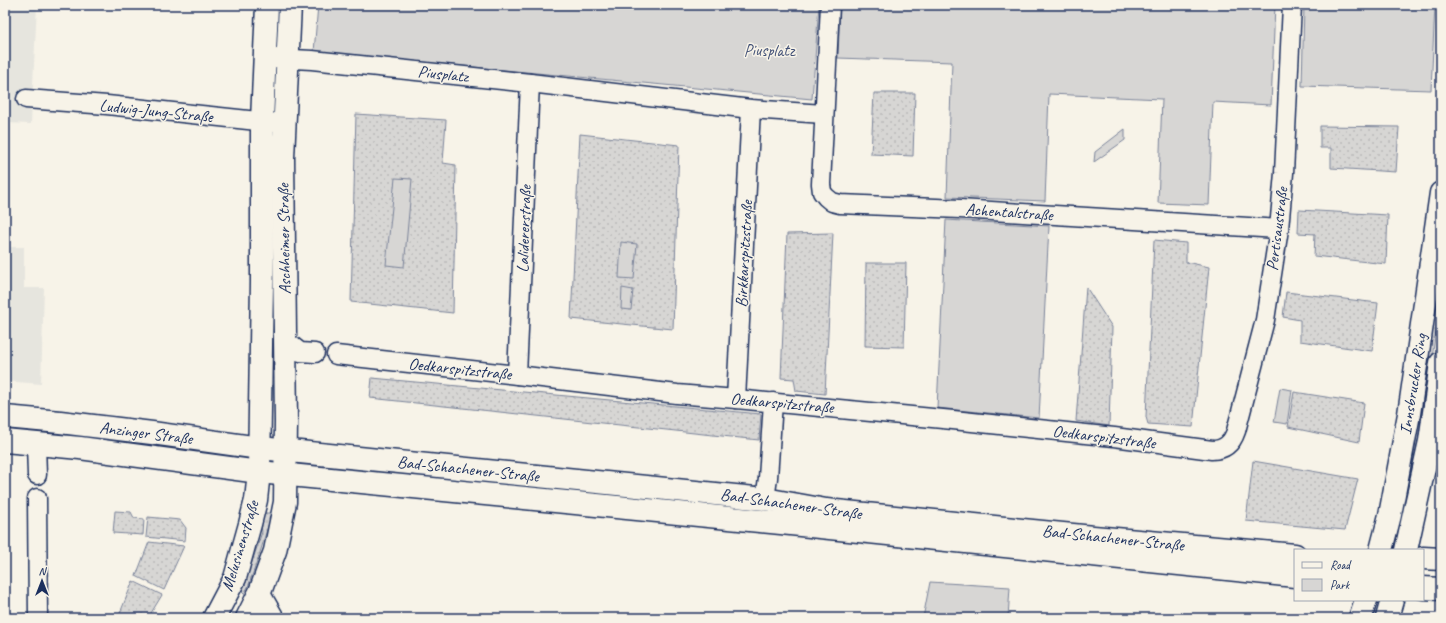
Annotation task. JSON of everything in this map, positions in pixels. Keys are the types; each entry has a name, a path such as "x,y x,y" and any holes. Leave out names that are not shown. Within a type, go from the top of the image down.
{"main road":[{"name":"Aschheimer Straße","path":"259,472 262,121 267,5"},
{"name":"Aschheimer Straße","path":"286,474 284,158 290,5"},
{"name":"Innsbrucker Ring","path":"1381,549 1390,515 1409,414 1441,193"},
{"name":"Innsbrucker Ring","path":"1406,549 1430,441 1441,363"},
{"name":"Anzinger Straße","path":"5,418 60,422 260,448 286,450"},
{"name":"Anzinger Straße","path":"5,441 80,448 259,472 286,474"},
{"name":"Bad-Schachener-Straße","path":"286,450 765,499 826,510 1101,538 1294,555"},
{"name":"Melusinenstraße","path":"214,618 235,578 256,500 259,472"},
{"name":"Bad-Schachener-Straße","path":"286,474 758,520 1294,576"},
{"name":"Melusinenstraße","path":"248,617 260,592 275,551 286,502 286,474"},
{"path":"758,520 765,499"},
{"path":"1424,558 1441,559"},
{"path":"1424,588 1441,589"},
{"path":"229,590 248,617"},
{"path":"1360,618 1366,601"},
{"path":"1387,618 1392,601"}],"street":[{"path":"824,114 830,5"},
{"name":"Pertisaustraße","path":"1227,446 1233,440 1236,431 1265,320 1279,229 1284,173 1292,5"},
{"name":"Piusplatz","path":"264,58 319,61 530,83 751,109 824,114"},
{"name":"Lalidererstraße","path":"517,375 530,83"},
{"name":"Ludwig-Jung-Straße","path":"26,99 107,105 285,123"},
{"name":"Birkkarspitzstraße","path":"736,398 751,109"},
{"name":"Achentalstraße","path":"824,114 821,184 822,192 826,197 836,203 960,209 1279,229"},
{"path":"285,340 300,352 315,353"},
{"name":"Oedkarspitzstraße","path":"336,356 677,394 736,398 953,420 1212,450 1221,450 1227,446"},
{"path":"765,499 768,478 773,402"},
{"path":"36,444 37,475"},
{"path":"37,498 38,618"},
{"path":"260,592 275,618"}],"shaded area":[{"path":"7,5 37,5 31,124 5,123 5,19"},
{"path":"5,247 24,247 24,288 44,288 41,384 5,381"}],"green space":[{"name":"Piusplatz","path":"318,5 819,5 812,99 314,52"},
{"path":"840,5 1275,5 1271,105 1213,102 1209,205 1158,203 1162,99 1049,94 1045,201 947,197 952,62 838,58"},
{"path":"1304,5 1435,5 1431,90 1302,86"},
{"path":"874,93 915,93 913,156 871,154"},
{"path":"356,114 446,120 443,163 456,165 453,313 351,302"},
{"path":"1320,126 1399,127 1396,172 1331,168 1331,148 1320,148"},
{"path":"1125,129 1125,140 1094,162 1095,152"},
{"path":"580,134 679,145 673,329 571,319"},
{"path":"395,178 412,179 404,267 386,265"},
{"path":"1299,210 1388,215 1386,264 1314,256 1315,234 1298,233"},
{"path":"946,220 1049,226 1039,418 937,408"},
{"path":"833,233 825,394 796,391 794,379 781,378 787,234"},
{"path":"1154,240 1186,243 1186,262 1209,267 1193,427 1148,424 1146,417"},
{"path":"621,242 637,244 634,279 619,278"},
{"path":"1441,258 1441,294 1421,437 1405,516 1399,517 1413,455"},
{"path":"866,263 906,263 904,347 865,346"},
{"path":"1086,287 1112,327 1109,426 1076,421"},
{"path":"622,288 633,290 631,310 621,309"},
{"path":"1286,292 1378,303 1372,351 1300,341 1300,320 1283,317"},
{"path":"372,378 761,414 759,440 370,398"},
{"path":"1280,388 1292,390 1287,424 1274,422"},
{"path":"1294,392 1364,403 1359,442 1288,427"},
{"path":"5,424 117,440 85,436 77,440 5,433"},
{"path":"1253,461 1358,479 1345,530 1246,521"},
{"path":"115,511 131,512 134,518 144,519 143,535 113,533"},
{"path":"260,513 272,513 258,559 244,594 242,592 262,532"},
{"path":"148,517 180,520 186,528 185,541 146,537"},
{"path":"149,542 184,546 164,590 136,576"},
{"path":"133,581 162,595 148,618 118,618"},
{"path":"930,582 1010,587 1008,618 923,618"}]}
